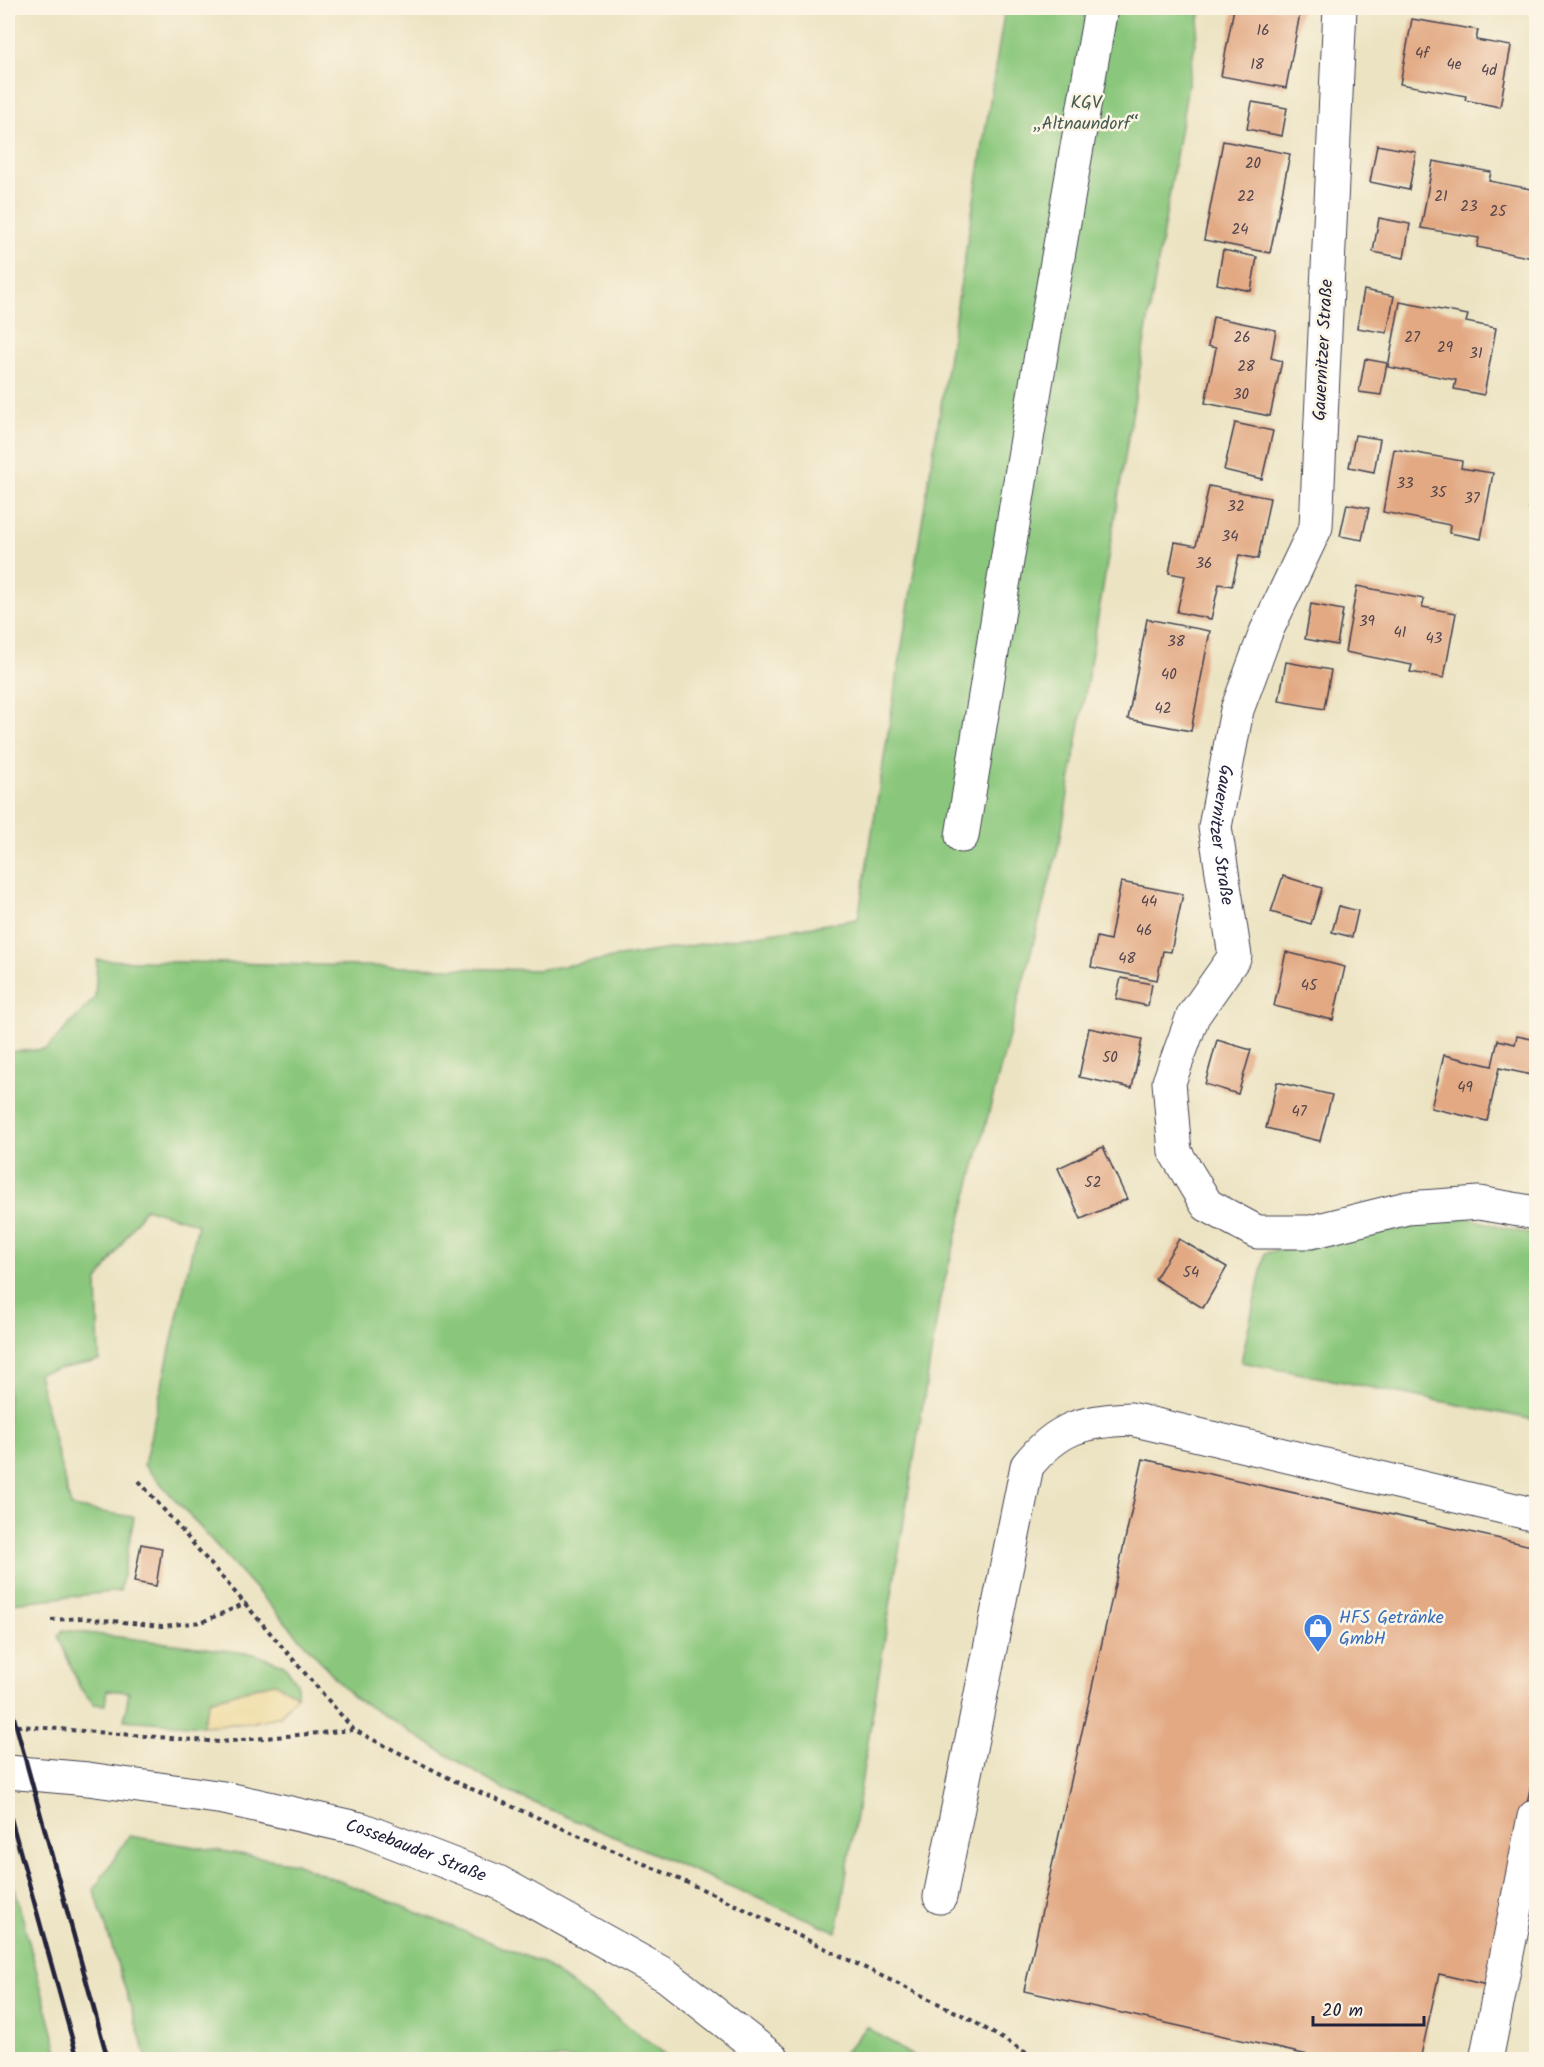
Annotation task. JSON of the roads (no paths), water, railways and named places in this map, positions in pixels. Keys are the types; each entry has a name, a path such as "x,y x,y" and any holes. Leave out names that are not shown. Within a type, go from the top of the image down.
{"street":[{"path":"962,836 1036,384 1101,8"},
{"name":"Gauernitzer Straße","path":"1340,8 1316,527 1266,632 1237,710 1215,826 1234,956 1193,1016 1169,1082 1175,1152 1207,1205 1257,1232 1311,1232 1407,1208 1467,1203 1536,1213"},
{"path":"940,1897 1028,1466 1041,1448 1058,1434 1106,1420 1131,1419 1536,1515"},
{"name":"Cossebauder Straße","path":"8,1772 88,1779 224,1798 361,1829 498,1882 667,1976 774,2060"},
{"path":"1486,2060 1536,1814"}],"railway":[{"path":"8,1696 108,2060"},
{"path":"8,1808 78,2060"}],"place":[{"name":"HFS Getränke GmbH","path":"1318,1654"}],"park label":[{"name":"KGV „Altnaundorf“","path":"1086,113"}]}
